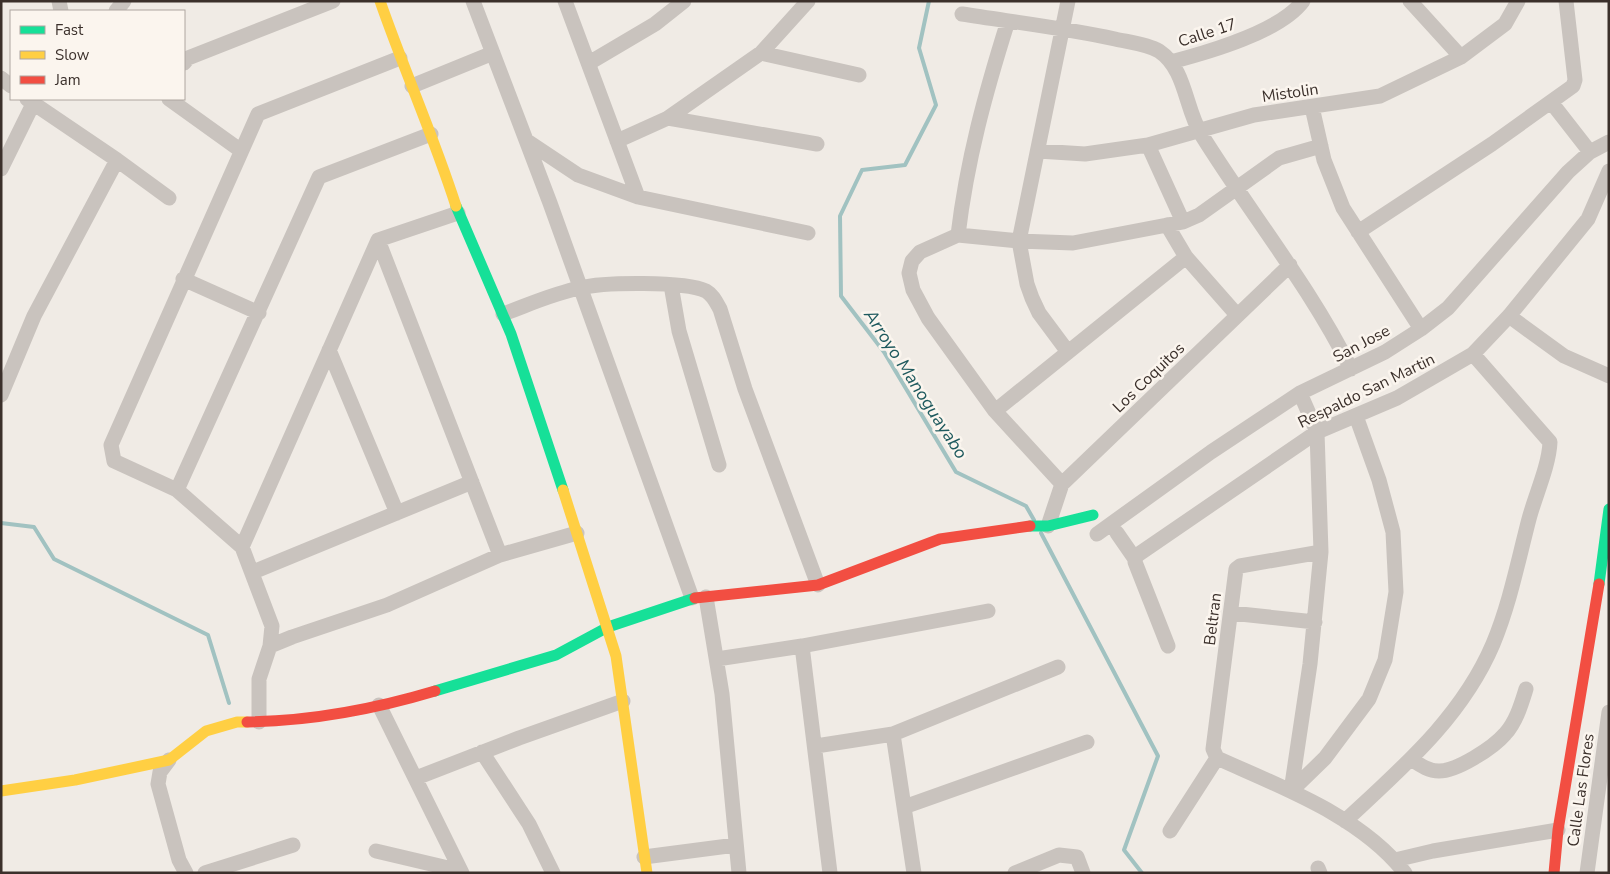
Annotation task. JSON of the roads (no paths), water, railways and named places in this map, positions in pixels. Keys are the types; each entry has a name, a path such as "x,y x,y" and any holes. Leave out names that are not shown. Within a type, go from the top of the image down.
{"street":[{"path":"185,62 188,58 224,43 333,1"},
{"path":"380,1 400,58 431,134 458,213 503,314 608,627 616,656 623,701 646,873"},
{"path":"473,1 699,597 716,659 722,694 739,873"},
{"path":"566,1 638,197"},
{"path":"589,63 655,24 684,1"},
{"path":"617,141 668,118 761,52 808,1"},
{"path":"1068,1 1019,242 1025,277 1032,298 1039,312 1068,352"},
{"name":"Calle 17","path":"1172,62 1235,43 1266,28 1297,9 1303,1"},
{"path":"1410,1 1461,57"},
{"name":"Mistolin","path":"1038,151 1085,154 1148,145 1254,115 1380,96 1461,57 1505,24 1518,1"},
{"path":"1358,232 1492,144 1575,83 1566,1"},
{"path":"962,14 1064,28 1158,50 1172,62 1199,131 1290,265 1332,331 1351,369"},
{"path":"958,236 965,180 986,90 1008,21"},
{"path":"761,52 859,75"},
{"path":"412,86 493,53"},
{"path":"259,722 258,679 270,646 272,626 242,547 177,490 114,461 111,445 240,150 258,114 400,58"},
{"path":"170,100 240,150"},
{"path":"1,169 30,102 117,160 169,198"},
{"path":"1551,102 1590,152"},
{"path":"1312,107 1324,160 1343,208 1420,329"},
{"path":"668,118 817,144"},
{"path":"177,490 259,313 319,177 431,134"},
{"path":"527,141 578,175 638,197 808,233"},
{"name":"San Jose","path":"1097,534 1211,452 1300,393 1351,369 1420,329 1448,308 1568,172 1590,152 1609,142"},
{"path":"1148,145 1183,222"},
{"path":"1062,484 995,411 928,318 913,290 909,273 912,261 920,252 958,236 1019,242 1073,243 1183,222 1199,214 1279,158 1321,146"},
{"path":"1,395 34,316 117,160"},
{"name":"Respaldo San Martin","path":"1136,557 1317,432 1397,398 1473,354 1509,316 1588,219 1609,171"},
{"path":"242,547 378,240 458,213"},
{"path":"1167,225 1186,257 1237,315"},
{"path":"378,240 500,555"},
{"path":"995,411 1186,257"},
{"name":"Los Coquitos","path":"1048,526 1062,484 1290,265"},
{"path":"184,279 259,313"},
{"path":"503,314 580,287 672,285 692,287 706,292 715,299 720,309 748,398 818,585"},
{"path":"672,285 679,331 719,465"},
{"path":"1509,316 1564,356 1609,376"},
{"path":"329,350 397,513"},
{"path":"1345,820 1411,759 1451,713 1474,680 1492,644 1508,600 1550,446 1548,438 1473,354"},
{"path":"1291,791 1315,622 1321,552 1317,432 1300,393"},
{"path":"1291,791 1325,758 1369,699 1385,660 1396,592 1393,532 1379,480 1356,416"},
{"path":"253,572 472,482"},
{"path":"1554,873 1558,830 1597,603 1609,509"},
{"path":"186,873 180,860 158,784 160,772 169,760 206,731 237,722 286,721 406,700 556,655 608,627 699,597 818,585 940,538 1025,526 1048,526 1093,515"},
{"path":"270,646 292,636 387,605 500,555 577,533"},
{"path":"1117,533 1136,557 1168,646"},
{"name":"Beltran","path":"1217,758 1213,749 1231,613 1234,574 1240,566 1321,552"},
{"path":"716,659 802,646 988,611"},
{"path":"1231,613 1315,622"},
{"path":"802,646 816,746 830,873"},
{"path":"816,746 893,734 1058,667"},
{"path":"1411,759 1426,769 1439,771 1454,768 1492,746 1505,734 1515,720 1526,689"},
{"path":"416,778 623,701"},
{"path":"379,705 462,872"},
{"name":"Calle Las Flores","path":"1587,873 1601,827 1609,712"},
{"path":"893,734 914,873"},
{"path":"904,807 1087,742"},
{"path":"482,752 529,824 553,873"},
{"path":"1170,831 1217,758 1291,791 1345,820 1395,860 1405,873"},
{"path":"1,791 75,780 169,760"},
{"path":"1395,860 1433,851 1558,830"},
{"path":"205,873 292,845"},
{"path":"644,857 736,845"},
{"path":"376,850 462,872"},
{"path":"1015,873 1059,855 1077,857 1083,873"}],"waterway":[{"name":"Arroyo Manoguayabo","path":"929,1 919,48 936,105 905,165 862,170 840,216 841,296 884,352 956,472 1026,506 1034,520"},
{"path":"1,523 34,527 54,559 208,635 229,703"},
{"name":"Arroyo Manoguayabo","path":"1041,533 1158,756 1124,850 1142,873"}]}
